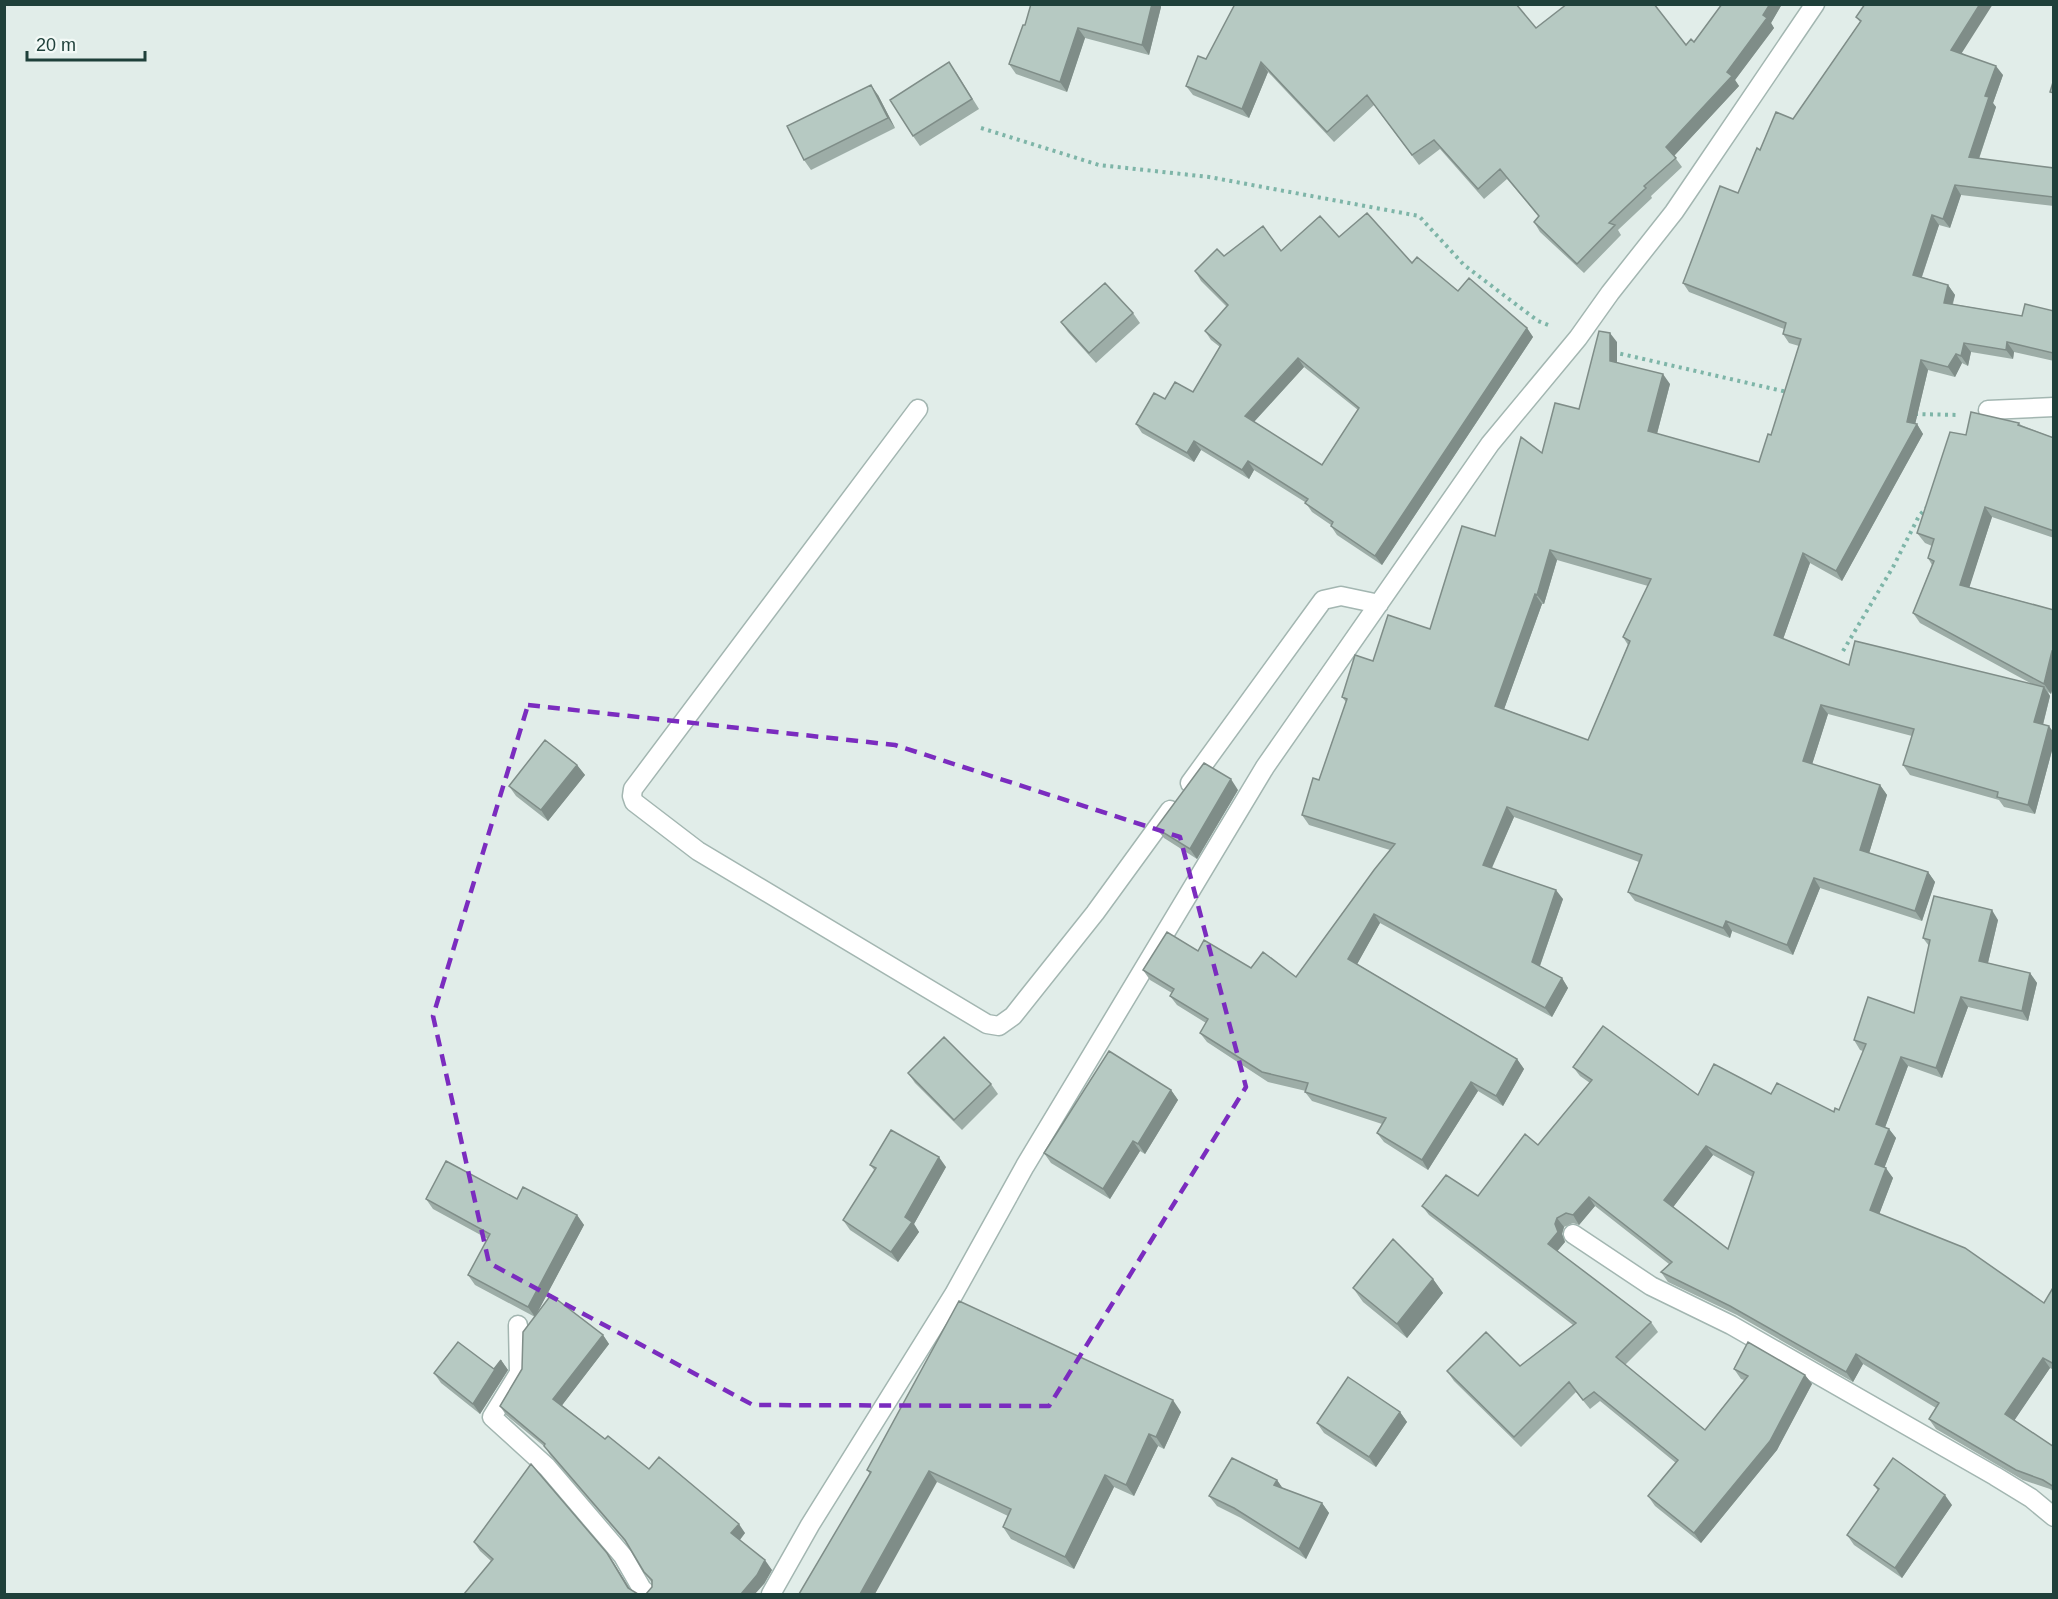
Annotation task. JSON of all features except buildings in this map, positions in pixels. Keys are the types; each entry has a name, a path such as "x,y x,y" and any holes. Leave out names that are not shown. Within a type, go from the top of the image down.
{"street":[{"path":"771,1594 810,1525 954,1294 1025,1167 1265,767 1490,444 1578,338 1610,293 1674,212 1815,4"},
{"path":"1988,410 2054,407"},
{"path":"918,410 633,789 632,796 634,802 642,809 698,851 987,1024 999,1026 1013,1016 1095,912 1323,600 1341,596 1379,604"},
{"path":"1573,1234 1651,1286 1731,1325 1995,1476 2031,1498 2054,1517"},
{"path":"518,1325 519,1373 492,1417 547,1467 623,1556 642,1589 648,1594"}],"path":[{"path":"981,128 1099,165 1209,177 1419,216 1464,265 1538,321 1605,350 1795,395"},
{"path":"1910,414 1965,416 1988,410"},
{"path":"1844,651 1893,567 1919,516 1932,501"}],"highlighted area":[{"path":"528,705 895,745 1180,837 1246,1087 1049,1406 753,1405 489,1263 433,1016"}]}
